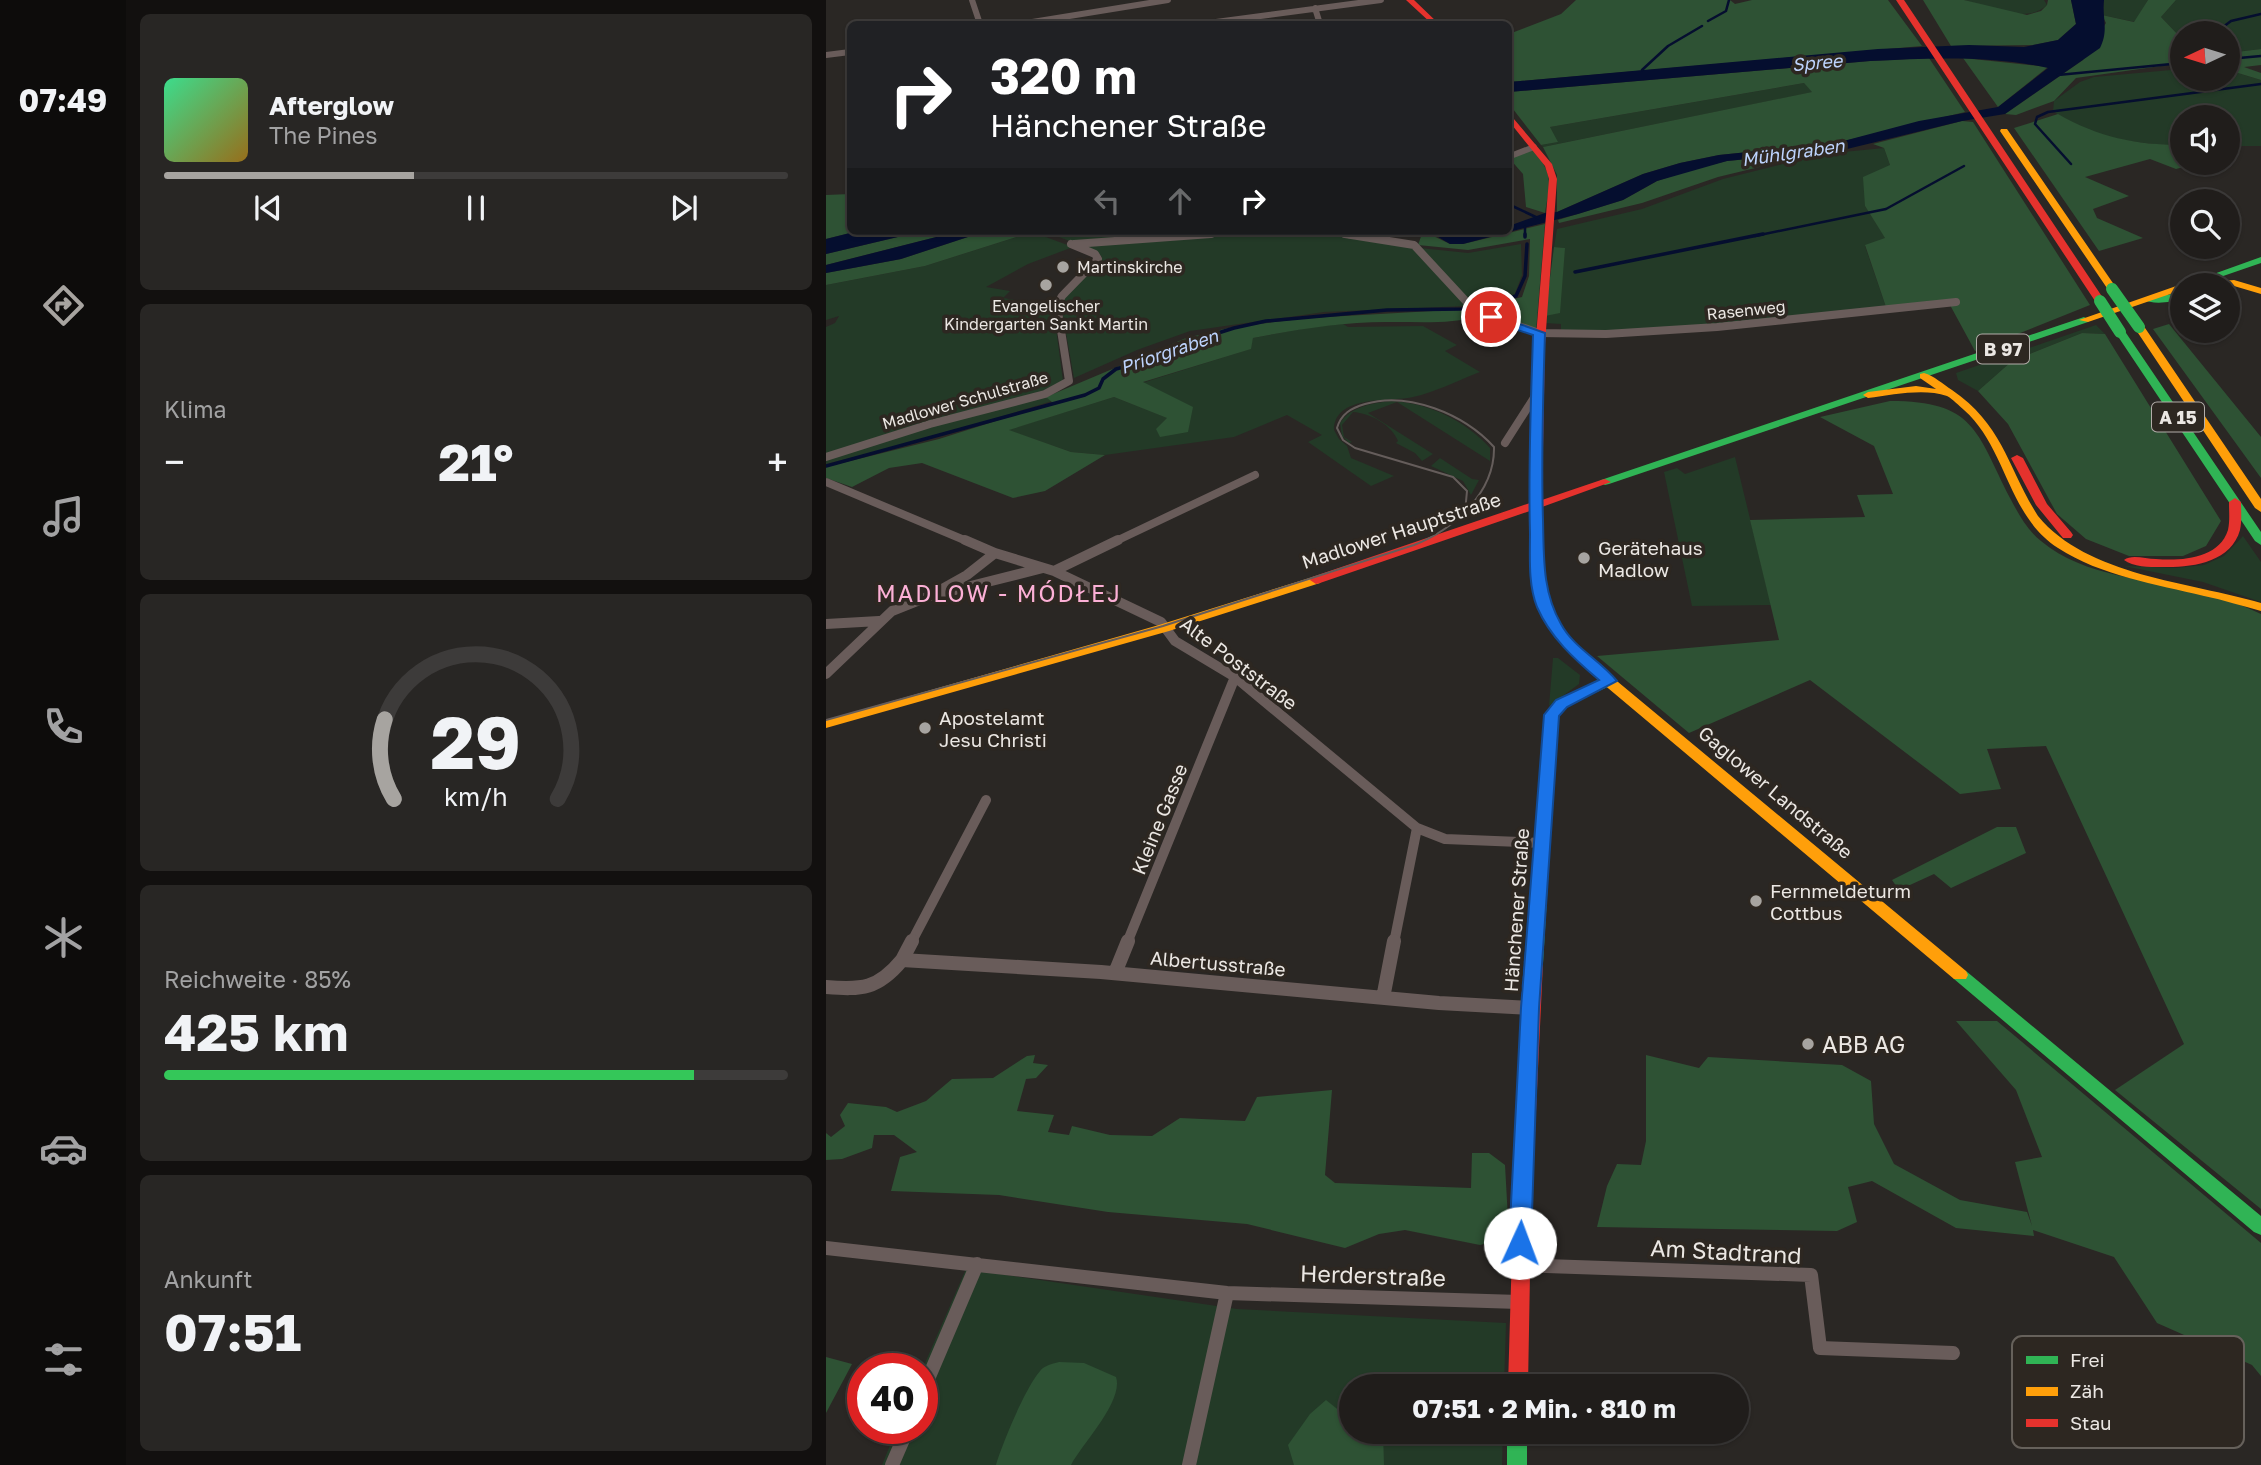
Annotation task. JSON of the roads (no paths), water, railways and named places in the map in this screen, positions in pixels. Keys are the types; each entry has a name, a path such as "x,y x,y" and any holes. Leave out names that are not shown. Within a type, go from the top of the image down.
{"main road":[{"path":"1410,0 1433,21"},
{"name":"A 15","path":"1900,0 2007,136 2106,295 2120,331 2261,541"},
{"name":"A 15","path":"1912,0 1988,131 2106,295 2138,327 2261,508"},
{"name":"Gaglower Landstraße","path":"1512,119 1549,166 1553,179 1539,333 1535,508 1538,581 1544,605 1556,628 1579,656 2261,1227"},
{"path":"2226,273 2261,260"},
{"path":"2229,272 2261,288"},
{"path":"2240,284 2261,288"},
{"name":"Madlower Hauptstraße","path":"826,724 1164,628 1535,508 2170,291"},
{"path":"2147,299 2170,299"},
{"path":"1929,374 1985,426 2026,506 2042,529 2053,539 2102,564 2207,588 2261,607"},
{"path":"1929,374 1968,394 1989,413 2006,437 2052,519 2061,531 2089,548 2124,559 2156,564 2183,563 2206,558 2226,544 2233,533 2235,502"},
{"path":"1868,395 1916,389 1953,396"},
{"path":"2233,467 2261,488"},
{"name":"Hänchener Straße","path":"1518,1374 1519,1265 1530,1008 1551,715 1562,703 1609,681"},
{"path":"1517,1444 1517,1465"}],"street":[{"path":"972,0 979,21"},
{"path":"1038,21 1168,0"},
{"path":"1222,21 1381,0"},
{"path":"1315,8 1320,21"},
{"path":"826,55 847,52"},
{"path":"1512,155 1534,147"},
{"name":"Madlower Schulstraße","path":"826,457 930,424 1045,394 1069,382 1057,305 1062,296 1098,259 1094,254 1071,244 1194,235"},
{"name":"Rasenweg","path":"1350,235 1414,246 1475,311 1539,333 1606,334 1717,327 1956,302"},
{"path":"1505,443 1537,393"},
{"path":"1054,571 1255,475"},
{"name":"Alte Poststraße","path":"826,482 995,553 1054,571 1161,622 1175,641 1235,677 1417,828 1445,839 1542,843"},
{"path":"928,597 967,575 995,553"},
{"path":"826,674 892,611 928,597 1043,568"},
{"path":"826,624 879,621"},
{"name":"Kleine Gasse","path":"1115,974 1235,677"},
{"path":"826,987 860,989 882,983 902,960 986,800"},
{"path":"1382,998 1417,828"},
{"name":"Albertusstraße","path":"902,960 1115,974 1382,998 1530,1008"},
{"name":"Herderstraße","path":"826,1248 1227,1293 1518,1302"},
{"path":"938,1355 977,1264"},
{"name":"Am Stadtrand","path":"1519,1265 1811,1275 1820,1348 1953,1353"},
{"path":"1189,1465 1227,1293"},
{"path":"892,1465 901,1444"}],"water":[{"path":"2071,0 2104,0 2105,30 2100,48 2005,114 1962,121 1847,149 1727,161 1657,181 1623,200 1512,231 1512,225 1545,213 1557,212 1643,174 1680,163 1719,155 1836,143 1919,121 1998,107 2048,68 1982,59 1915,59 1512,92 1512,82 1878,49 1969,45 2024,47 2058,40 2076,24"},
{"path":"847,234 906,235 826,254 826,239"},
{"path":"944,235 974,235 901,259 826,273 826,265"},
{"path":"1435,235 1456,235 1498,235 1463,244 1450,244"}],"waterway":[{"path":"1708,21 1726,11 1729,0"},
{"path":"2231,21 2261,14"},
{"path":"1642,70 1668,46 1702,26"},
{"path":"2240,58 2261,56"},
{"path":"2058,75 2170,64"},
{"path":"2071,164 2035,124 2037,117 2048,112 2261,84"},
{"path":"1755,236 1886,209 1964,166"},
{"path":"1512,206 1540,219"},
{"name":"Priorgraben","path":"1525,227 1525,237"},
{"path":"1575,272 1763,234"},
{"name":"Priorgraben","path":"826,466 1085,395 1099,388 1103,379 1116,369 1141,362 1158,352 1234,328 1266,321 1387,310 1462,309 1516,296 1525,276 1527,244"}],"tram line":[{"path":"1382,401 1417,403 1451,415 1482,435 1494,447 1492,464 1487,480 1465,512 1467,491 1453,477 1355,448 1343,440 1337,428 1341,419 1347,412 1360,406 1382,401"},
{"path":"826,720 1163,626 1414,545 1443,530 1465,512"}],"place":[{"name":"Martinskirche","path":"1063,267"},
{"name":"Evangelischer Kindergarten Sankt Martin","path":"1046,285"},
{"name":"Gerätehaus Madlow","path":"1584,558"},
{"name":"Apostelamt Jesu Christi","path":"925,728"},
{"name":"Fernmeldeturm Cottbus","path":"1756,901"},
{"name":"ABB AG","path":"1808,1044"}],"district":[{"name":"MADLOW - MÓDŁEJ","path":"999,593"}],"water label":[{"name":"Spree","path":"1817,62"},
{"name":"Mühlgraben","path":"1793,152"}]}
